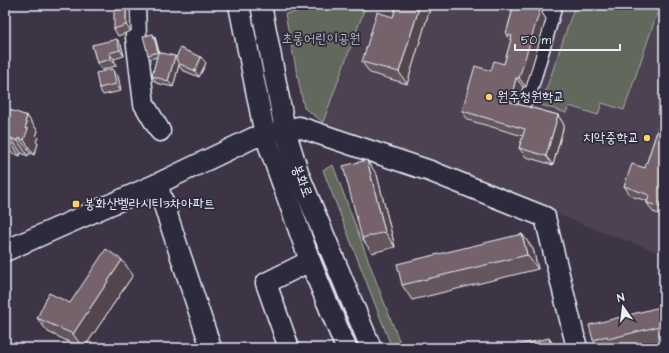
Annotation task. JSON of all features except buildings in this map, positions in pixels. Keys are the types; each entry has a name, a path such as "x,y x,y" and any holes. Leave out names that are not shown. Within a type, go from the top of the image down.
{"street":[{"path":"135,5 136,37 144,104 160,131"},
{"name":"봉화로","path":"239,5 265,135 310,261 346,348"},
{"name":"봉화로","path":"261,5 285,130 299,175 371,348"},
{"path":"525,97 552,5"},
{"path":"5,251 157,184 253,138 299,127 430,171 545,217 577,348"},
{"path":"157,184 211,348"},
{"path":"289,348 266,283 310,261"}],"shaded area":[{"name":"원주청원학교","path":"366,5 664,5 664,254 595,229 323,122"}],"green space":[{"name":"초롱어린이공원","path":"335,5 366,5 323,122 304,108 285,14"},
{"path":"575,5 660,5 624,110 602,103 598,115 569,106 566,113 541,105"},
{"path":"333,165 402,348 392,348 323,170"}],"place":[{"name":"원주청원학교","path":"489,97"},
{"name":"치악중학교","path":"647,138"},
{"name":"봉화산벨라시티3차아파트","path":"76,204"}]}
